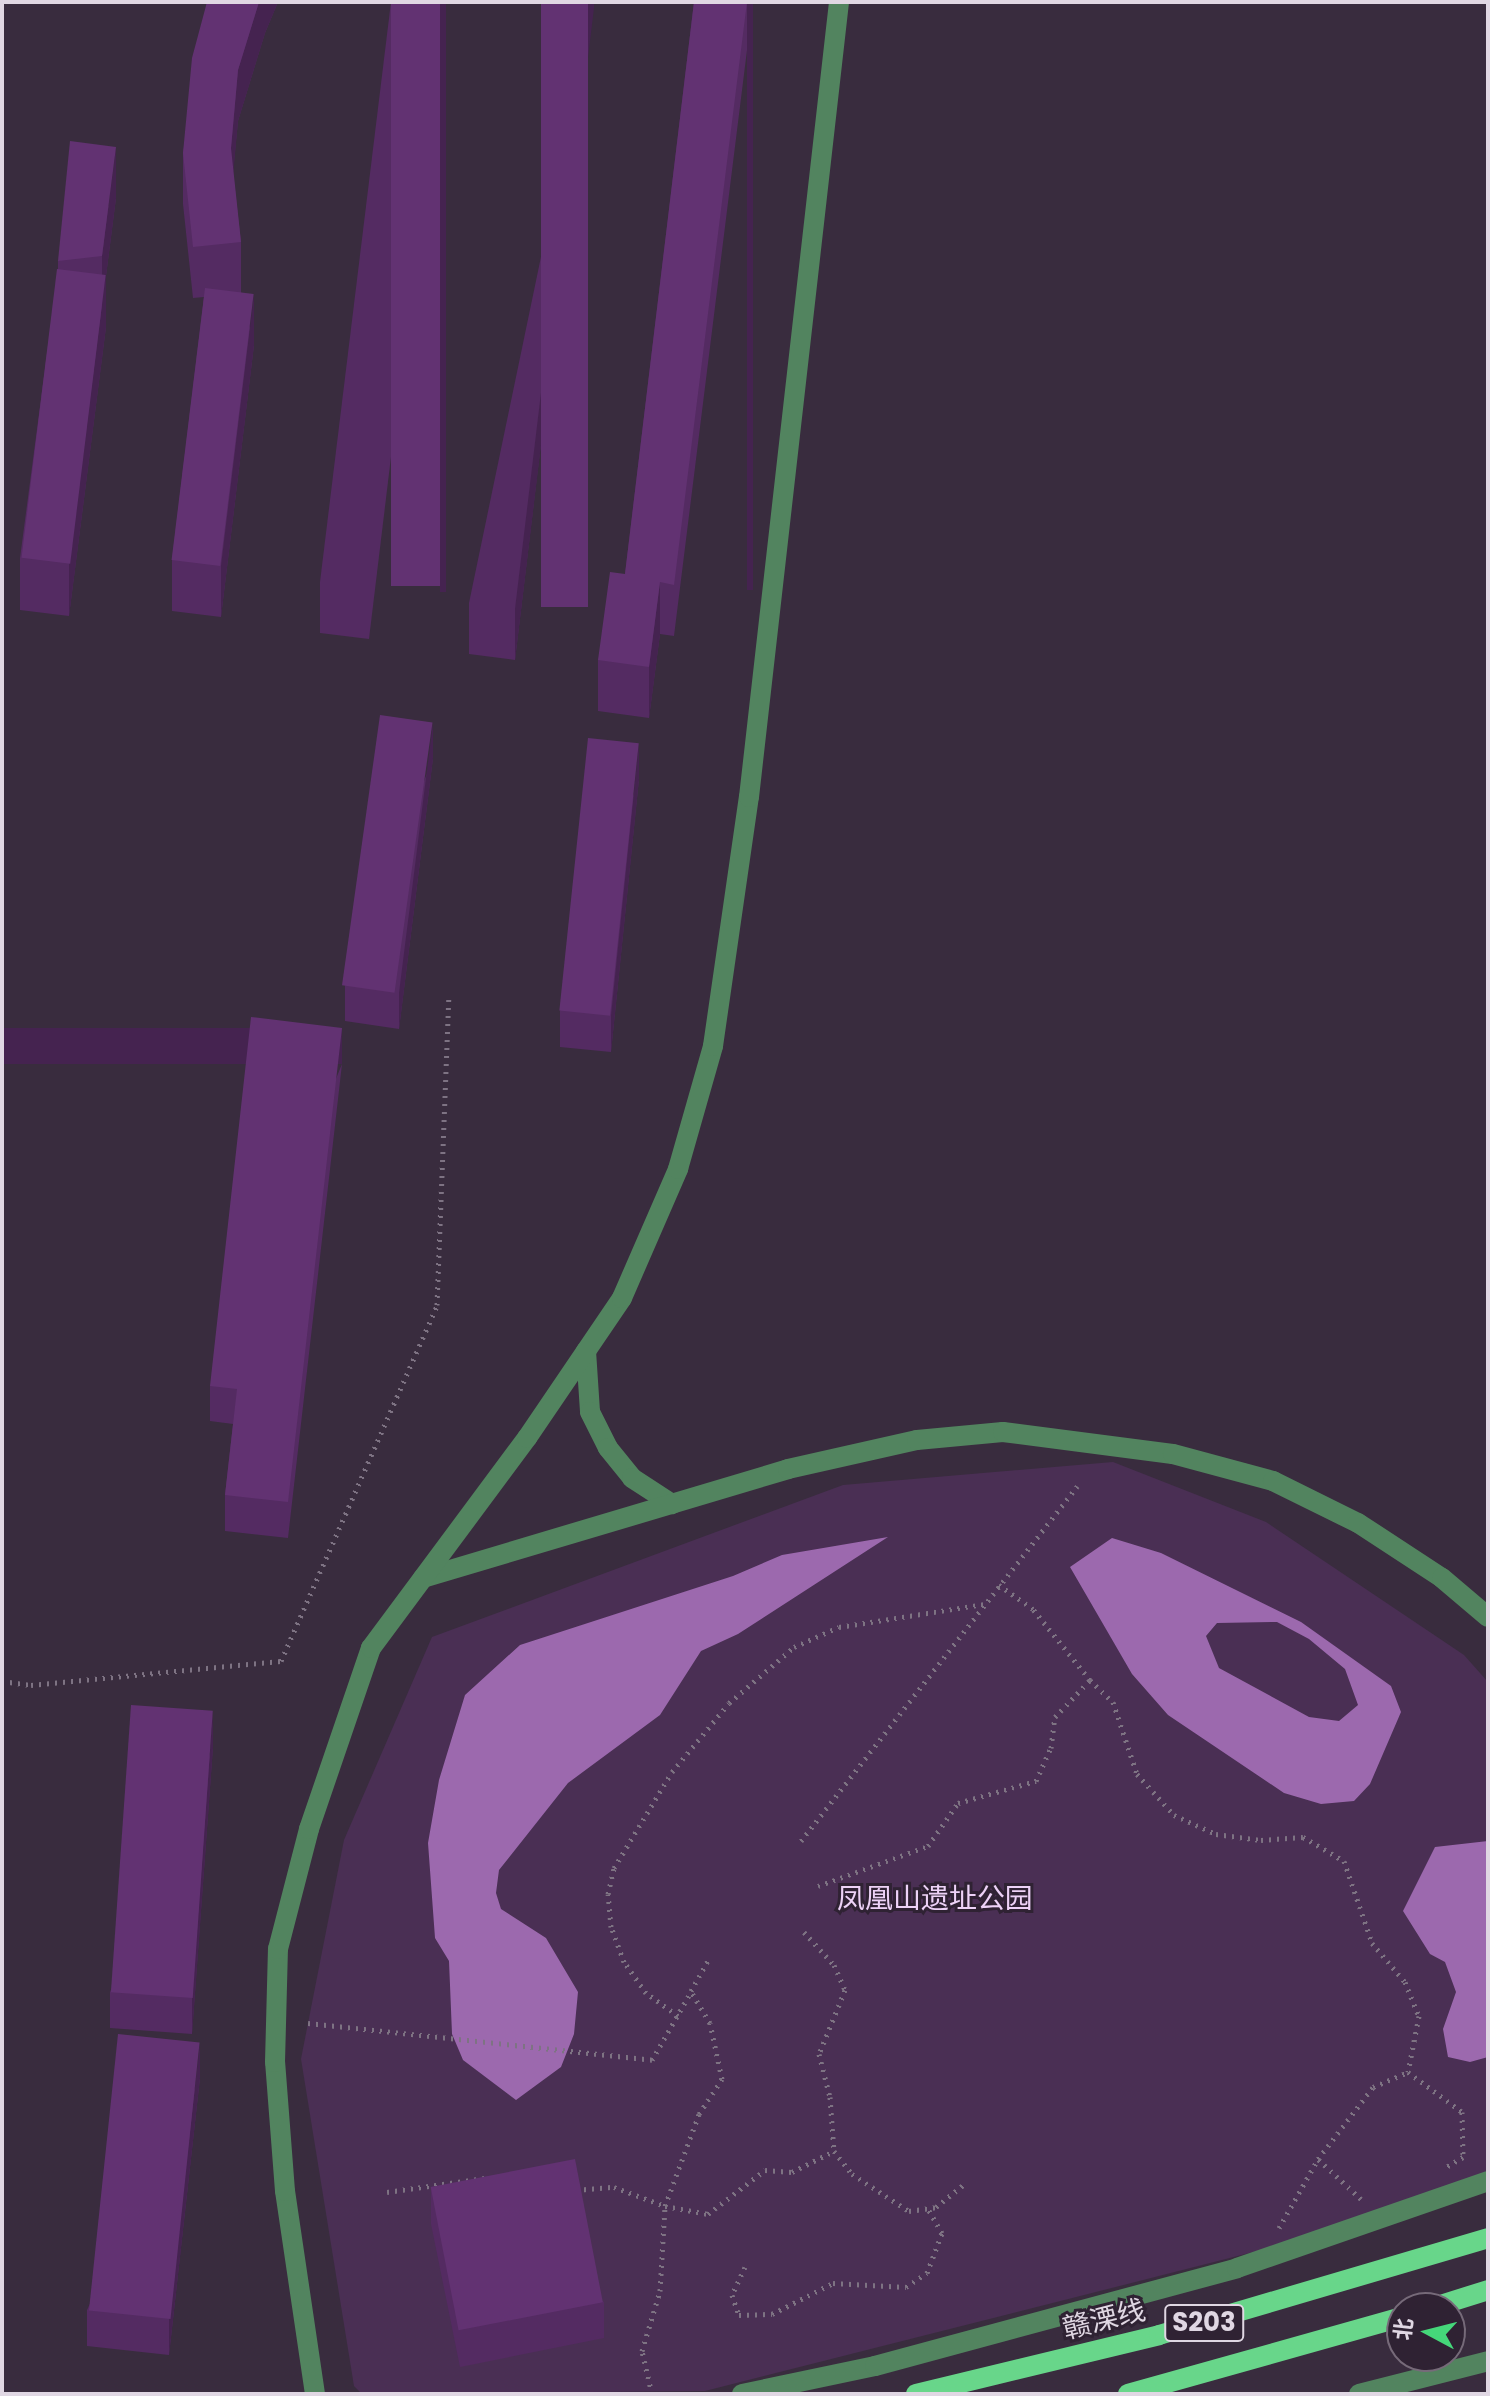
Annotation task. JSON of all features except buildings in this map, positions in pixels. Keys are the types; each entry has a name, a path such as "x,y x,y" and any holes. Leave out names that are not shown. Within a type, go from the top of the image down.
{"main road":[{"name":"赣溧线","path":"916,2394 1159,2335 1488,2238"},
{"path":"1466,2297 1488,2290"},
{"name":"S203","path":"1128,2394 1386,2321"}],"street":[{"path":"315,2394 285,2191 275,2062 278,1949 309,1829 371,1648 622,1298 678,1169 713,1046 749,797 839,2"},
{"path":"586,1351 590,1412 608,1448 632,1478 672,1504"},
{"path":"423,1578 788,1469 917,1440 1003,1432 1085,1440 1173,1454 1273,1481 1358,1523 1442,1578 1488,1617"},
{"path":"742,2394 875,2366 1262,2260 1488,2181"},
{"path":"1359,2394 1488,2361"}],"path":[{"path":"2,1681 31,1685 281,1661 437,1305 449,996"},
{"path":"801,1841 1077,1486"},
{"path":"999,1585 1033,1609 1090,1680 1113,1702 1137,1774 1174,1815 1216,1834 1261,1840 1303,1837 1344,1861 1372,1943 1405,1982 1419,2016 1408,2072"},
{"path":"678,2016 646,1993 624,1962 611,1927 608,1894 614,1868 672,1772 729,1703 794,1647 839,1627 985,1604"},
{"path":"818,1886 928,1846 958,1803 1036,1781 1051,1748 1055,1717 1090,1680"},
{"path":"804,1932 834,1965 845,1990 819,2054 830,2097 834,2151 852,2174 882,2197 909,2211 928,2209 963,2185"},
{"path":"308,2023 652,2060 710,1957"},
{"path":"652,2394 642,2351 660,2291 665,2206 699,2114 722,2079 710,2023 691,1991"},
{"path":"1262,2260 1318,2159 1373,2087 1408,2072"},
{"path":"1408,2072 1462,2112 1463,2157 1437,2172"},
{"path":"573,2190 614,2187 665,2206 708,2214 765,2170 792,2172 834,2151"},
{"path":"1318,2159 1374,2211"},
{"path":"387,2192 491,2177"},
{"path":"745,2267 732,2295 739,2315 772,2314 833,2283 906,2287 927,2273 942,2233 928,2209"}],"green space":[{"name":"凤凰山遗址公园","path":"1113,1462 1266,1522 1464,1655 1488,1682 1488,2173 1384,2219 705,2391 362,2394 354,2386 301,2059 344,1840 432,1637 843,1485"}],"shaded area":[{"path":"888,1537 738,1634 701,1651 660,1715 568,1783 499,1870 496,1893 501,1909 546,1938 578,1992 574,2034 561,2067 516,2100 463,2060 452,2034 449,1961 435,1938 428,1843 439,1780 465,1695 520,1645 733,1576 782,1555"},
{"path":"1112,1538 1161,1553 1301,1622 1391,1686 1401,1712 1370,1784 1354,1801 1321,1804 1284,1793 1168,1715 1132,1674 1070,1567","holes":["1277,1622 1309,1639 1345,1669 1358,1705 1339,1721 1309,1717 1219,1668 1206,1636 1217,1623"]},
{"path":"1488,1841 1488,2057 1470,2062 1448,2057 1443,2029 1456,1992 1445,1962 1430,1954 1403,1911 1435,1847"}]}
